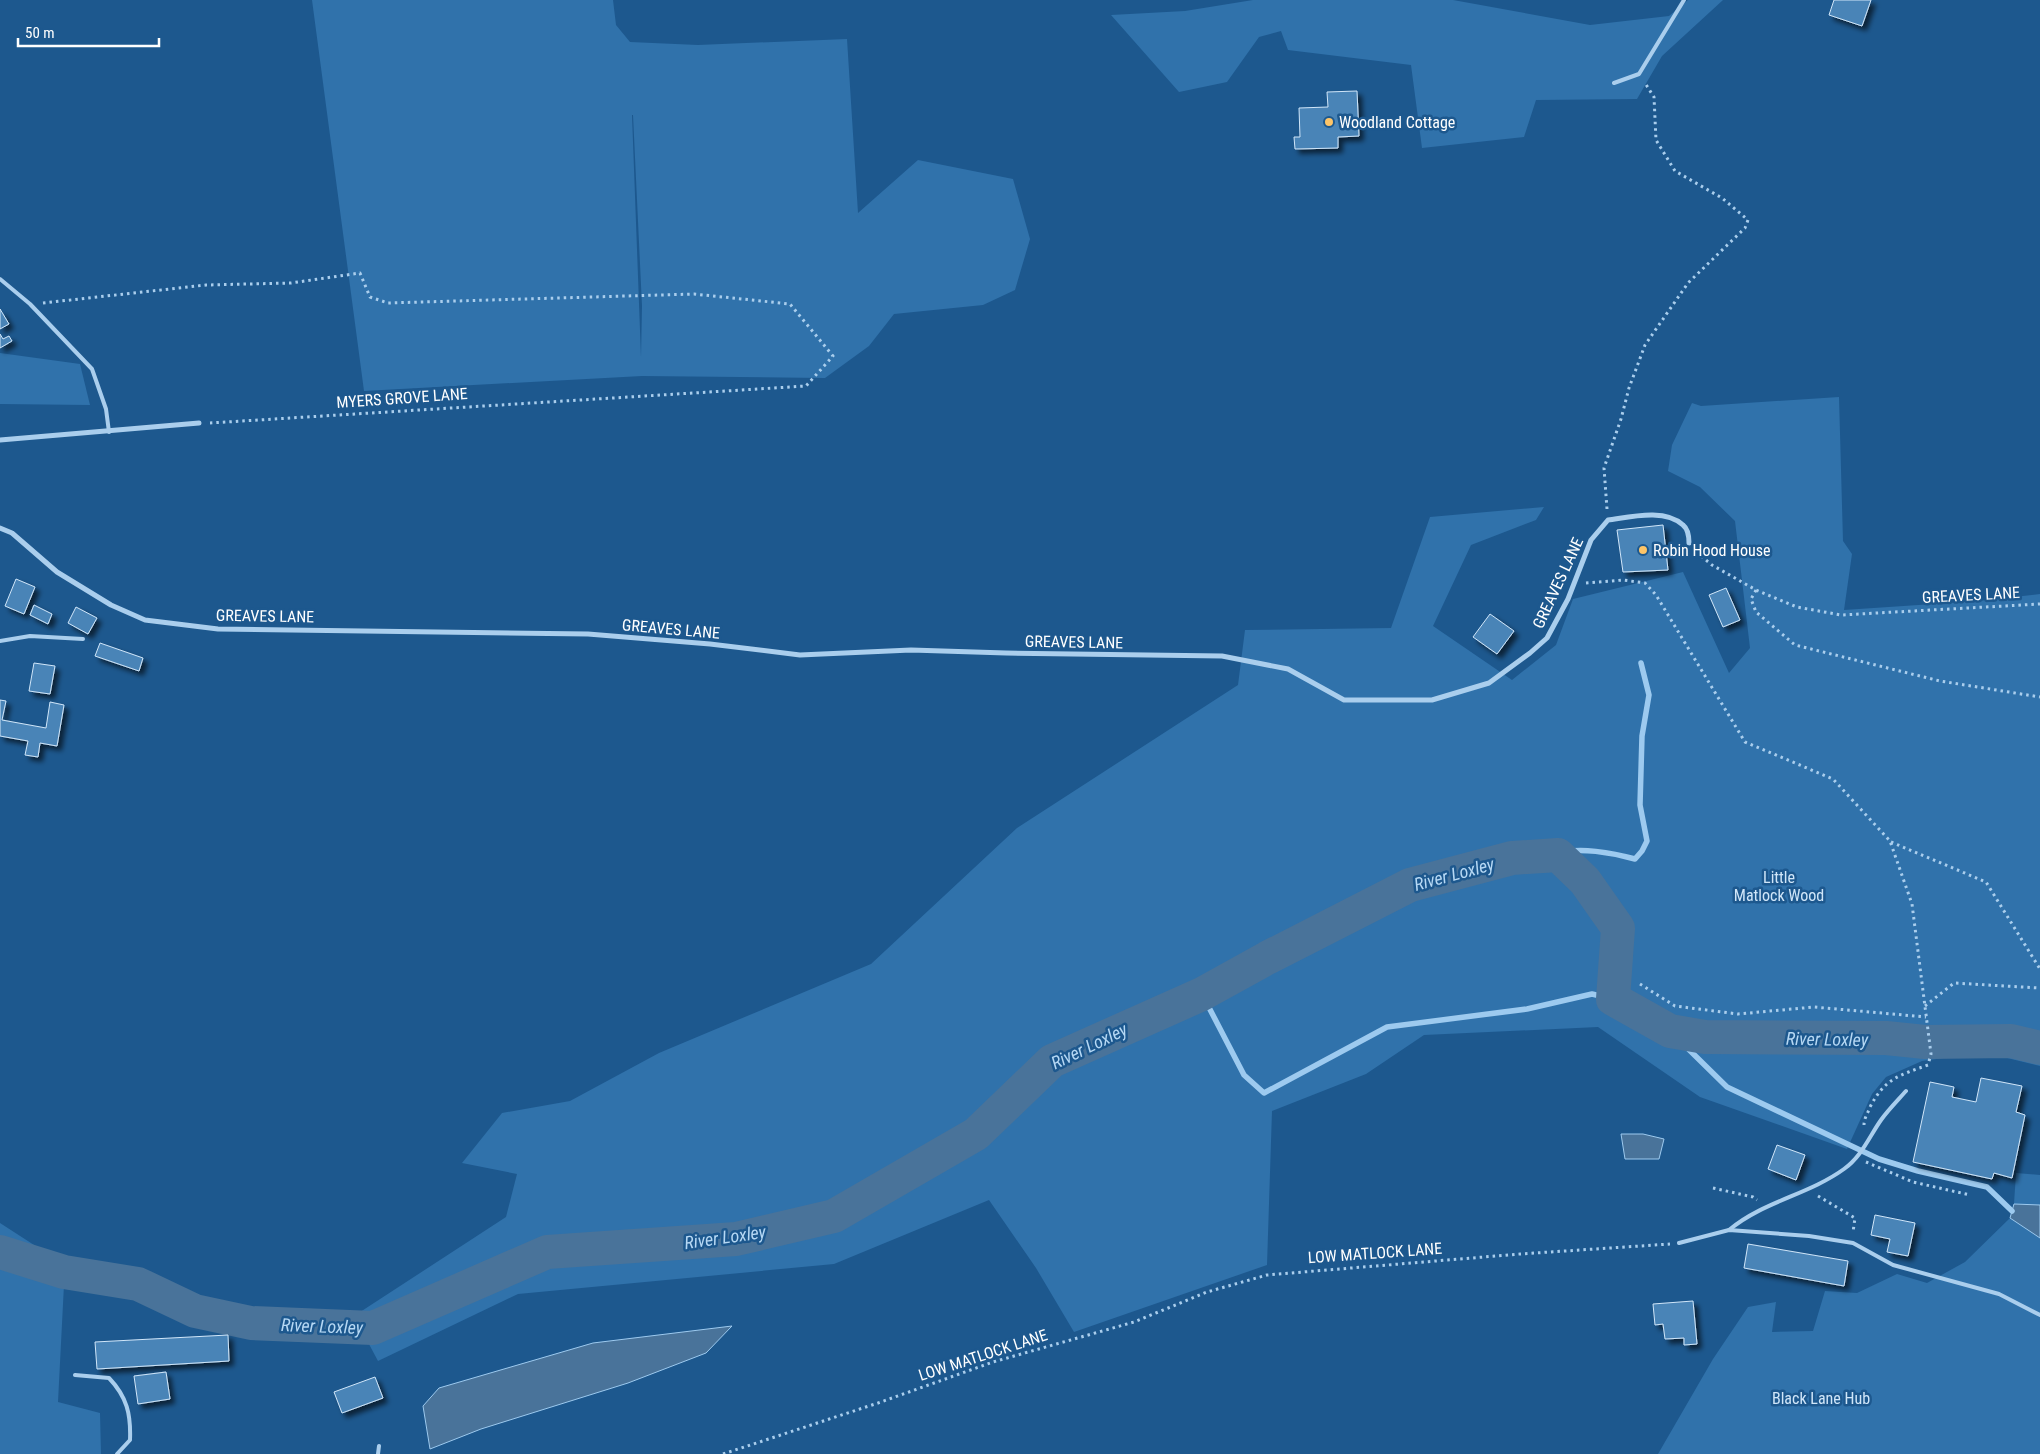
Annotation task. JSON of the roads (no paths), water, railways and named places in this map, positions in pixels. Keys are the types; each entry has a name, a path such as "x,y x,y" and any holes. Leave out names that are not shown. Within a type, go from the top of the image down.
{"street":[{"path":"0,440 199,423"},
{"name":"GREAVES LANE","path":"0,528 12,533 57,572 111,605 145,620 218,629 588,634 710,644 800,655 911,650 1222,656 1288,669 1344,700 1432,700 1489,683 1547,638 1568,599 1591,540 1608,520 1634,516 1666,516 1684,525 1690,543"}],"lane":[{"path":"1614,83 1639,74 1684,0"},
{"path":"0,279 30,304 92,369 106,409 109,432"},
{"path":"0,641 30,636 83,639"},
{"path":"1729,1230 1743,1218 1766,1205 1807,1189 1844,1169 1861,1154 1881,1120 1906,1091"},
{"path":"1678,1243 1729,1230 1809,1236 1852,1243 1892,1265 1999,1294 2040,1315"},
{"path":"75,1375 109,1378 120,1390 131,1420 130,1440 117,1454"},
{"path":"378,1454 379,1446"}],"waterway":[{"path":"1558,855 1565,852 1585,851 1607,853 1635,859 1647,841 1640,805 1642,736 1649,695 1641,663"},
{"name":"River Loxley","path":"0,1252 64,1272 138,1284 195,1311 251,1323 373,1328 547,1252 736,1239 834,1216 976,1134 1052,1061 1202,994 1267,958 1410,885 1512,858 1558,855 1585,881 1618,928 1613,999 1670,1031 1705,1037 1886,1038 1925,1042 2011,1041 2040,1048"},
{"path":"1202,994 1244,1075 1264,1093 1387,1027 1527,1009 1592,994 1613,999"},
{"path":"1670,1031 1727,1087 1879,1159 1918,1171 1987,1187 2012,1211"}],"place":[{"name":"Woodland Cottage","path":"1329,122"},
{"name":"Robin Hood House","path":"1643,550"}],"park label":[{"name":"Little Matlock Wood","path":"1779,886"},
{"name":"Black Lane Hub","path":"1821,1398"}]}
